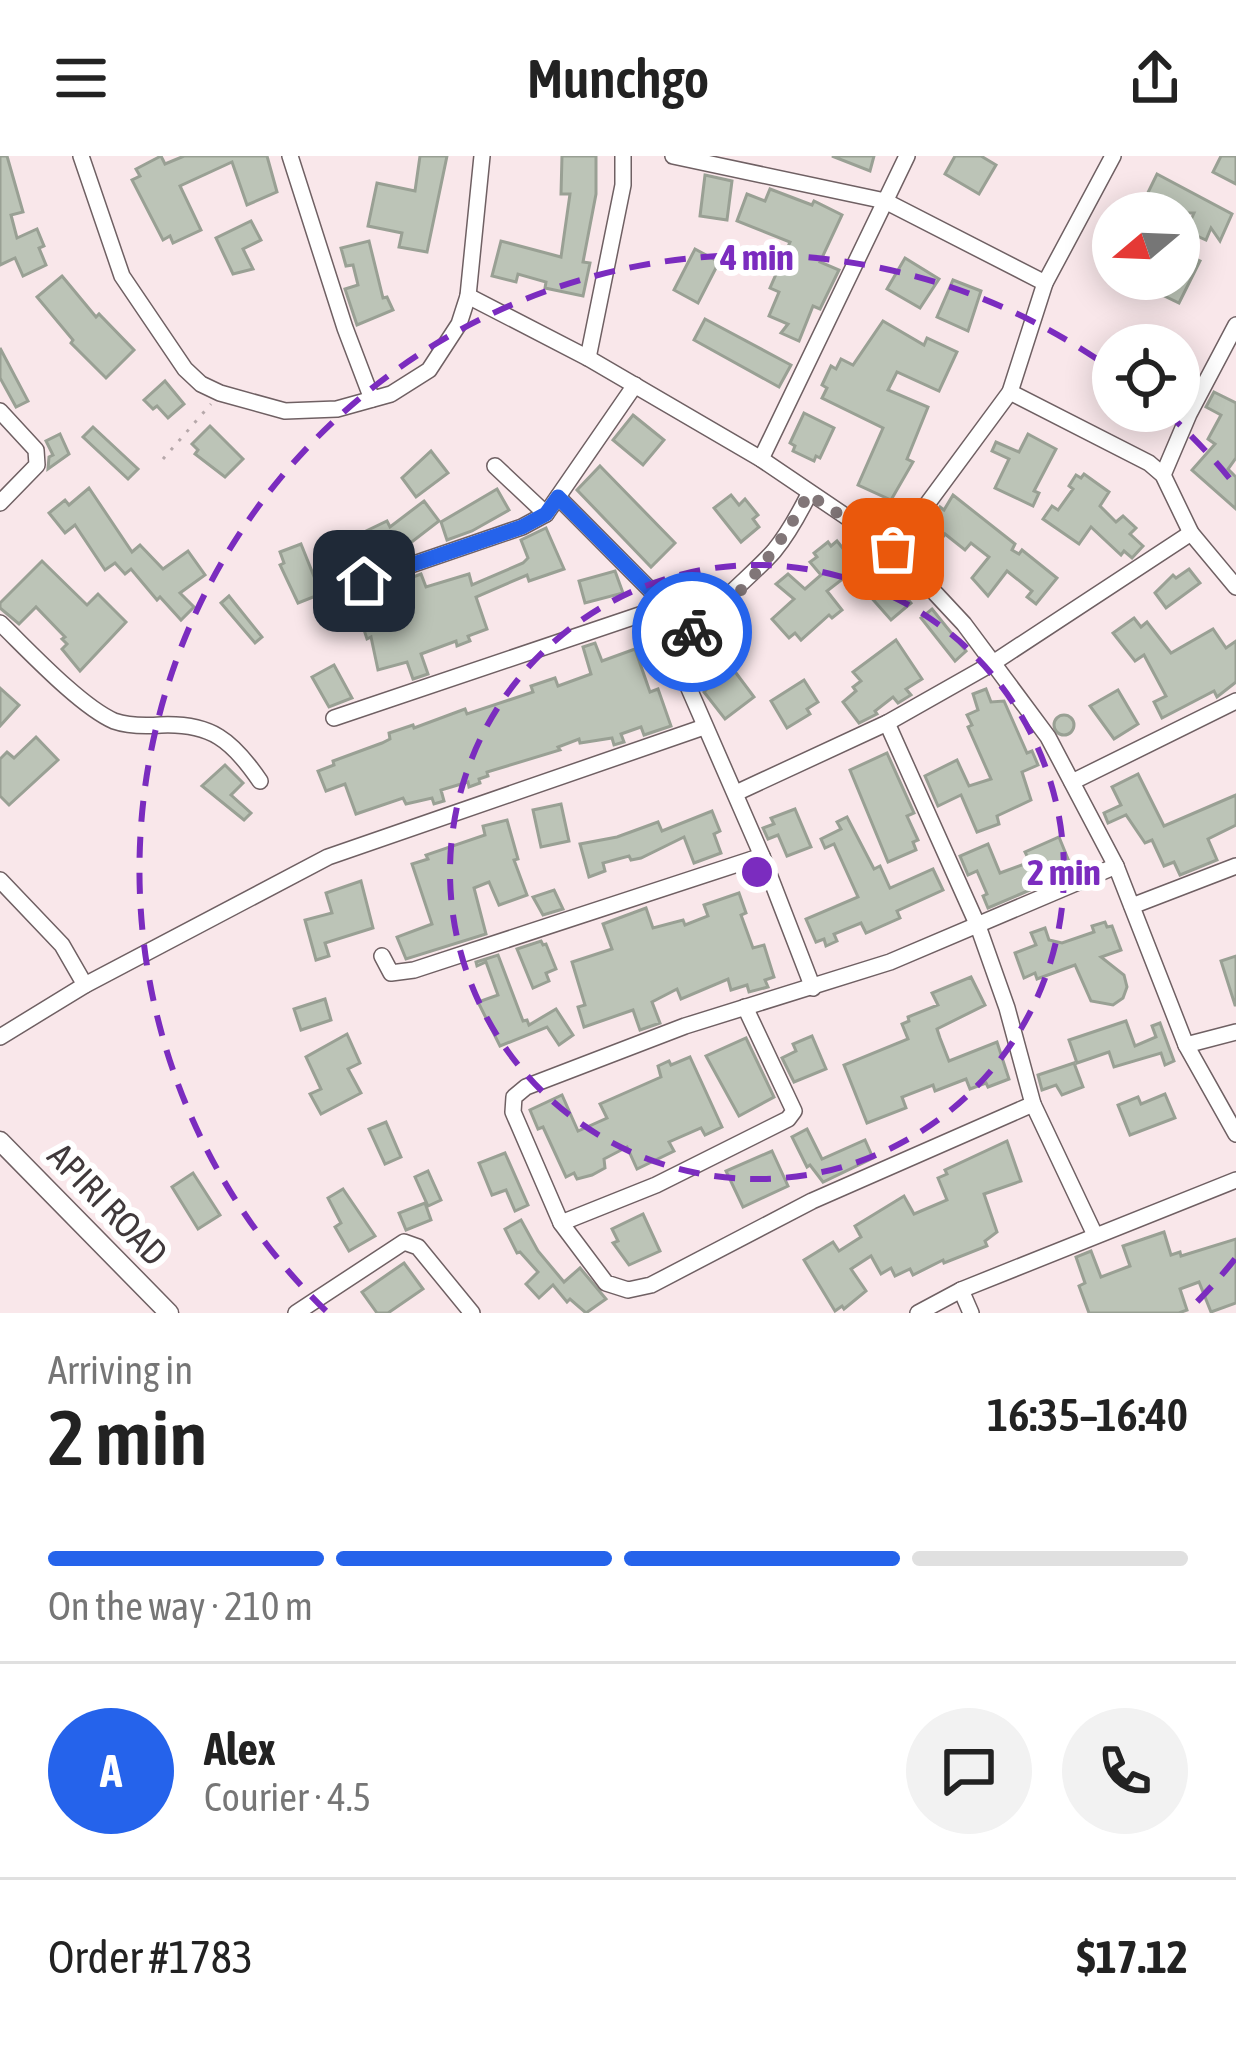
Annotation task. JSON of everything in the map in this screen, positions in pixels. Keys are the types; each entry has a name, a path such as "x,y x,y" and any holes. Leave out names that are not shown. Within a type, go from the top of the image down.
{"street":[{"path":"82,156 122,276 185,369 220,393 285,411 337,409 372,400 429,370 459,324 467,296 482,156"},
{"path":"290,156 344,328 372,400"},
{"path":"588,358 623,185 622,156"},
{"path":"673,156 885,202 1045,283"},
{"path":"761,459 907,156"},
{"path":"893,549 1010,392 1045,283 1113,156"},
{"path":"467,296 588,358 761,459 893,549 964,624 1048,737 1116,866 1186,1045 1236,1134"},
{"path":"1163,475 1236,325"},
{"path":"1220,357 1236,372"},
{"path":"364,581 522,527 546,514 635,385"},
{"path":"1010,392 1149,463 1163,475 1191,533 1236,587"},
{"path":"0,411 37,450 38,465 0,503"},
{"path":"495,466 546,514"},
{"path":"808,494 777,547 693,633 682,652 680,668 763,856 813,988"},
{"path":"558,497 693,633"},
{"path":"736,793 887,723 993,663 1191,533"},
{"path":"334,718 665,606"},
{"path":"0,623 62,683 113,720 152,726 193,724 236,749 260,781"},
{"path":"1072,782 1236,701"},
{"path":"887,723 978,926 1033,1103 1095,1235"},
{"path":"0,1037 85,986 328,857 704,727"},
{"path":"382,956 391,973 414,970 763,856"},
{"path":"1033,1103 812,1201 650,1285 628,1290 606,1283 561,1223 513,1112 514,1096 526,1087 745,1007 890,962 1116,866"},
{"path":"1132,906 1236,866"},
{"path":"0,880 62,945 85,986"},
{"path":"561,1223 656,1185 788,1119 794,1111 745,1007"},
{"path":"1186,1045 1236,1032"},
{"name":"APIRI ROAD","path":"0,1141 169,1313"},
{"path":"918,1313 961,1290 1236,1180"},
{"path":"296,1313 404,1242 418,1247 472,1313"},
{"path":"961,1290 971,1313"}],"path":[{"path":"163,459 220,393"}],"building":[{"path":"0,156 7,156 23,212 11,215 17,238 37,229 44,246 39,248 46,265 23,276 15,258 0,265"},
{"path":"161,156 165,164 184,156 267,156 277,192 247,205 232,162 180,186 201,230 173,243 170,236 163,240 132,180 140,176 136,169"},
{"path":"420,156 447,156 427,252 399,247 402,233 368,226 377,183 415,191"},
{"path":"562,156 596,156 596,194 583,262 590,263 583,296 545,288 546,282 518,274 516,282 492,276 501,241 561,257 570,194 561,194"},
{"path":"832,156 874,156 870,171"},
{"path":"955,156 981,156 996,165 979,194 945,174"},
{"path":"1221,156 1236,156 1236,184 1213,172"},
{"path":"1157,174 1191,192 1148,192"},
{"path":"705,175 732,181 727,220 700,216"},
{"path":"770,189 812,205 814,201 842,215 820,262 839,270 820,309 813,306 799,341 781,333 788,324 769,316 779,292 770,288 790,242 737,221 747,194 765,201"},
{"path":"1200,197 1232,214 1220,241 1211,228 1206,240 1200,237"},
{"path":"251,221 261,240 243,249 253,269 233,274 216,238"},
{"path":"369,241 383,298 387,297 393,310 357,325 345,289 358,285 353,265 346,266 341,248"},
{"path":"695,249 719,262 698,303 674,290"},
{"path":"905,258 939,279 920,308 887,289"},
{"path":"62,276 96,317 99,314 134,350 106,378 71,343 37,297"},
{"path":"953,280 981,291 968,331 937,317"},
{"path":"705,319 791,365 779,387 694,340"},
{"path":"883,321 924,345 927,338 957,352 939,391 897,372 888,390 928,407 907,459 913,462 891,500 858,485 883,428 822,398 831,366 836,369 841,359 853,365"},
{"path":"0,348 28,401 16,407 0,378"},
{"path":"165,381 184,404 168,418 144,400"},
{"path":"1214,392 1236,403 1236,458 1228,469 1236,477 1236,509 1192,470 1215,444 1208,439 1221,415 1206,407"},
{"path":"804,413 834,428 814,461 793,451 795,446 790,443"},
{"path":"633,415 664,440 643,465 613,440"},
{"path":"210,426 243,459 225,477 195,454 198,450 192,444"},
{"path":"93,427 138,469 128,479 83,437"},
{"path":"60,434 69,454 48,469 53,455 46,441"},
{"path":"1028,434 1056,449 1034,491 1039,493 1033,506 995,488 1009,459 992,451 996,442 1019,452"},
{"path":"431,451 448,473 416,497 402,478"},
{"path":"600,466 675,543 651,567 577,490"},
{"path":"1084,474 1109,492 1100,506 1116,522 1123,516 1136,528 1130,534 1143,546 1132,558 1124,551 1121,555 1091,527 1079,544 1043,519 1052,506 1058,510 1073,489 1069,486 1076,475"},
{"path":"89,488 132,552 140,545 163,569 188,551 205,575 180,593 194,607 181,620 131,569 125,574 115,563 105,570 75,525 65,533 49,513 65,500 69,505"},
{"path":"497,489 509,510 447,540 441,522"},
{"path":"731,495 739,505 745,499 758,515 753,519 759,527 741,542 714,508"},
{"path":"953,495 1015,544 1012,550 1019,554 1022,550 1057,578 1036,604 1027,597 1032,591 1007,571 988,596 972,578 989,557 971,543 965,550 945,534 941,540 925,530"},
{"path":"424,501 439,521 398,557 388,560 384,552 341,565 335,546 387,521 390,527"},
{"path":"546,528 564,569 529,581 527,575 476,597 487,629 457,646 456,641 421,654 428,674 413,679 407,662 378,670 371,637 367,639 354,599 421,574 426,587 469,574 472,585 523,563 528,558 521,540"},
{"path":"837,541 858,567 827,591 842,610 832,618 829,615 801,640 795,633 789,638 772,619 794,599 776,584 788,574 805,589 821,575 810,562 817,557 814,553"},
{"path":"301,544 321,594 298,603 280,565 284,563 280,552"},
{"path":"42,561 87,605 98,594 126,622 80,671 62,649 67,644 65,637 36,607 19,624 0,608"},
{"path":"1189,569 1200,583 1166,608 1155,593 1173,575 1176,578"},
{"path":"615,571 623,593 585,603 579,581"},
{"path":"889,577 911,603 891,620 869,595"},
{"path":"229,596 262,637 255,643 221,603"},
{"path":"932,609 966,651 955,661 921,618"},
{"path":"1134,618 1141,627 1147,622 1171,653 1213,629 1226,648 1236,641 1236,682 1217,697 1214,691 1162,718 1154,702 1166,696 1144,655 1135,661 1113,633"},
{"path":"896,640 922,679 906,689 911,695 898,703 893,697 877,714 859,723 843,702 861,681 853,672"},
{"path":"595,643 602,661 635,649 650,692 658,689 671,726 644,735 641,727 621,734 624,742 614,745 612,738 580,743 579,739 558,747 560,750 487,772 480,783 441,790 444,801 434,804 432,798 406,804 403,798 356,814 345,784 326,791 318,771 390,739 389,733 465,709 467,714 533,692 531,686 555,678 558,686 591,674 583,647"},
{"path":"334,665 352,698 329,707 312,677"},
{"path":"733,669 754,697 725,719 704,692 725,670"},
{"path":"804,680 818,702 807,709 810,714 787,728 771,701"},
{"path":"0,688 19,705 0,726"},
{"path":"986,689 991,702 1004,701 1027,753 1032,751 1038,765 1022,772 1031,800 997,816 999,824 977,832 961,795 938,806 925,776 957,760 969,786 991,779 967,715 978,710 973,694"},
{"path":"1118,690 1138,724 1114,739 1090,706"},
{"path":"1064,715 1074,725 1064,735 1054,725"},
{"path":"36,737 58,760 9,805 0,796 0,759 7,752 14,758"},
{"path":"887,753 914,813 907,816 918,840 913,842 916,850 888,862 850,770"},
{"path":"225,765 243,783 231,795 251,813 244,820 202,786"},
{"path":"1138,774 1164,826 1236,795 1236,825 1208,839 1217,860 1180,875 1174,862 1164,866 1152,840 1145,843 1126,815 1108,823 1104,813 1121,805 1112,787"},
{"path":"561,804 569,841 541,847 533,810"},
{"path":"795,809 811,847 787,856 778,835 768,839 763,828 774,824 771,818"},
{"path":"712,811 720,831 714,834 721,853 694,863 684,837 641,858 603,863 605,871 589,877 580,844 658,822 662,831"},
{"path":"847,817 874,869 880,866 890,888 933,869 943,890 897,911 900,918 866,933 861,923 834,934 837,941 826,946 824,939 816,942 806,919 858,897 834,844 825,848 821,839 841,829 837,822"},
{"path":"507,820 527,895 499,905 489,882 474,888 486,934 406,959 397,937 432,924 412,864 485,835 483,826"},
{"path":"1059,837 1070,864 1034,879 1037,887 988,908 977,871 968,875 960,856 988,844 1000,873 1030,862 1025,852"},
{"path":"361,881 373,928 325,943 329,956 316,960 305,920 332,913 326,893"},
{"path":"554,890 563,909 543,915 533,897"},
{"path":"739,893 753,948 764,945 774,977 765,980 768,987 749,992 747,985 731,990 728,979 681,999 677,989 652,1002 660,1023 640,1030 633,1010 584,1027 578,1007 585,1005 572,962 612,949 603,924 646,908 653,928 683,920 685,925 708,916 704,905"},
{"path":"1105,922 1112,926 1121,950 1101,957 1124,975 1127,987 1113,1005 1091,1001 1075,965 1037,979 1035,973 1024,978 1015,953 1036,945 1031,933 1045,928 1049,940 1062,943 1094,932 1092,926"},
{"path":"541,941 556,969 546,973 549,981 533,988 517,949"},
{"path":"498,955 523,1021 529,1025 556,1009 573,1035 559,1045 547,1027 500,1046 478,1002 498,995 486,962 477,966 476,962"},
{"path":"1236,956 1236,1005 1235,1005 1221,961"},
{"path":"971,977 985,1005 937,1029 940,1038 949,1061 997,1042 1009,1079 970,1089 966,1079 935,1091 933,1085 902,1097 906,1108 867,1123 844,1065 908,1039 902,1024 938,1005 932,993"},
{"path":"325,999 331,1020 301,1030 294,1009"},
{"path":"1126,1021 1135,1046 1156,1037 1152,1026 1160,1023 1174,1061 1165,1065 1161,1053 1114,1067 1109,1052 1077,1063 1069,1040"},
{"path":"347,1034 360,1063 348,1069 361,1093 321,1114 310,1094 321,1089 306,1057"},
{"path":"812,1036 826,1069 794,1082 782,1058 796,1051 793,1044"},
{"path":"746,1038 774,1097 739,1116 706,1056"},
{"path":"690,1057 722,1127 705,1135 701,1128 669,1142 674,1151 637,1169 627,1147 604,1159 605,1168 592,1175 566,1177 530,1110 562,1095 578,1131 607,1118 600,1104 661,1077 658,1066"},
{"path":"1074,1063 1083,1087 1062,1095 1056,1085 1042,1090 1038,1075"},
{"path":"1165,1094 1175,1118 1130,1135 1118,1105 1138,1097 1141,1104"},
{"path":"386,1122 401,1157 385,1164 369,1129"},
{"path":"807,1129 822,1159 865,1140 873,1158 823,1182 807,1167 792,1137"},
{"path":"1007,1141 1021,1181 984,1194 997,1232 985,1241 987,1246 913,1275 910,1269 895,1276 891,1268 881,1274 871,1256 851,1269 866,1291 835,1311 804,1260 833,1242 839,1251 861,1237 855,1226 904,1196 914,1214 947,1200 938,1178 947,1174 945,1170"},
{"path":"772,1151 788,1186 743,1207 726,1171"},
{"path":"505,1153 528,1205 515,1211 506,1190 492,1195 479,1163"},
{"path":"428,1171 441,1200 428,1206 415,1177"},
{"path":"193,1173 220,1215 198,1229 172,1187"},
{"path":"343,1189 375,1236 349,1251 335,1227 341,1223 328,1198"},
{"path":"425,1203 431,1220 406,1230 399,1213"},
{"path":"643,1214 660,1251 629,1265 613,1243 618,1241 612,1229"},
{"path":"521,1220 538,1251 564,1282 580,1268 606,1299 586,1313 570,1299 567,1302 553,1285 539,1298 526,1284 538,1272 517,1253 505,1229"},
{"path":"1164,1232 1171,1255 1180,1252 1181,1256 1236,1239 1236,1303 1211,1312 1199,1282 1180,1289 1187,1310 1179,1313 1089,1313 1079,1286 1085,1283 1076,1257 1091,1251 1101,1277 1130,1266 1123,1246"},
{"path":"404,1263 423,1289 388,1313 377,1313 362,1292"}],"way so far":[{"path":"692,632 777,547 808,494 893,549"}],"route":[{"path":"364,581 522,527 546,514 558,497 692,632"}]}
